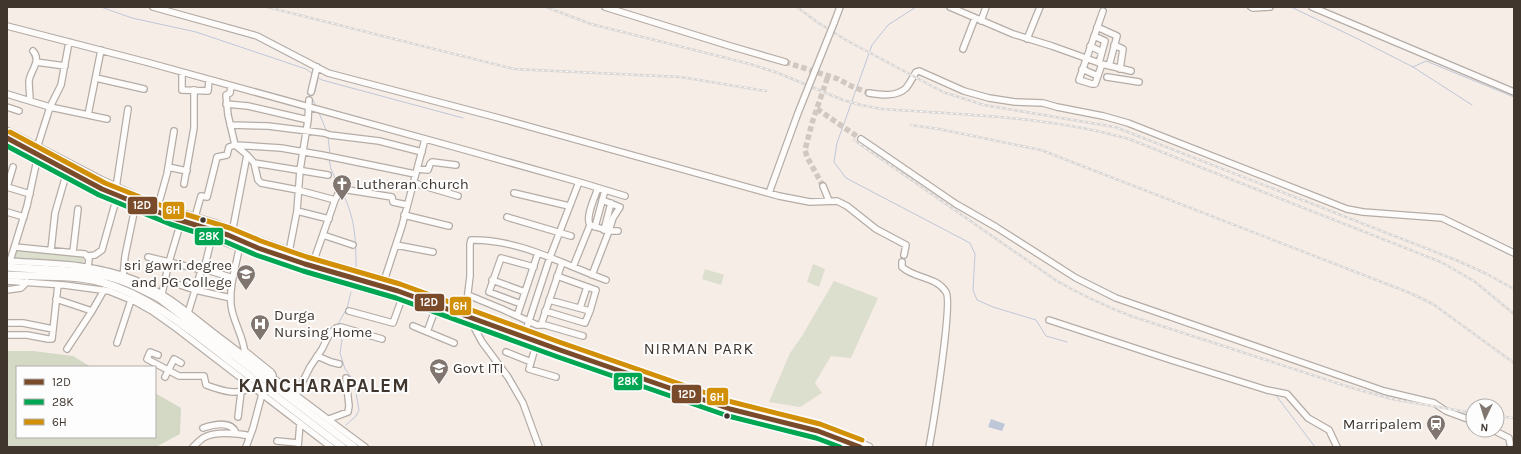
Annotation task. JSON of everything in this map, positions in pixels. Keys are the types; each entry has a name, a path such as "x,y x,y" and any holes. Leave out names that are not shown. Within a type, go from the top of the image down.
{"main road":[{"path":"7,131 116,188 158,206 195,217 232,234 241,241 294,267 402,298 435,310 491,321 644,373 686,390 737,406 823,428 869,447"},
{"path":"7,138 89,182 125,199 172,218 232,234"},
{"path":"7,144 116,200 212,237 241,241 289,252 430,296 480,324 729,415 798,429 850,447"},
{"path":"241,241 305,264 398,291 631,376 730,409 818,431 860,447"},
{"path":"8,263 115,279 149,293 157,302 267,385 354,447"},
{"path":"7,275 71,278 98,281 157,302"},
{"path":"267,385 342,447"}],"street":[{"path":"153,7 257,36 316,73 328,72 769,193 810,202 837,201 847,206 876,229 906,245 904,254"},
{"path":"605,7 785,62"},
{"path":"769,193 798,113 840,7"},
{"path":"950,7 1027,39 1052,46 1100,64 1131,71"},
{"path":"963,49 978,19 986,7"},
{"path":"1027,39 1040,7"},
{"path":"1251,7 1270,7"},
{"path":"1312,7 1514,92"},
{"path":"1321,7 1514,88"},
{"path":"1094,36 1105,41 1098,76 1094,84 1078,78 1103,11"},
{"path":"7,26 182,72 625,196"},
{"path":"1097,27 1117,35 1109,78 1139,82"},
{"path":"37,148 50,107 61,86 69,42"},
{"path":"1114,45 1123,49 1120,69"},
{"path":"1090,46 1102,52"},
{"path":"88,115 101,50"},
{"path":"30,101 30,79 37,55 33,51"},
{"path":"36,62 65,66"},
{"path":"1082,69 1098,76"},
{"path":"870,93 891,94 901,91 908,86 916,72 919,71 964,91 989,98 1015,102 1043,102 1057,107 1110,118 1149,131 1347,209 1363,212 1442,218 1514,253"},
{"path":"182,72 182,90 208,91 209,80"},
{"path":"311,92 316,73"},
{"path":"96,78 144,88"},
{"path":"231,86 230,93 226,95 226,104 235,145 254,163 258,180 261,183 298,190 336,200"},
{"path":"184,184 194,128 194,90"},
{"path":"7,94 50,107 107,119"},
{"path":"289,252 297,211 300,170 310,100"},
{"path":"226,104 248,106 308,120"},
{"path":"7,107 18,111"},
{"path":"116,188 128,108"},
{"path":"230,125 268,126 379,141 422,152"},
{"path":"158,206 168,167 174,131"},
{"path":"384,281 396,245 406,205 414,183 425,139"},
{"path":"861,139 956,204 1097,290 1116,298 1384,391 1434,403 1446,412 1465,418"},
{"path":"195,217 201,196 207,197 217,157 227,155 229,147 235,145 281,148 416,171 428,170 432,162 456,165"},
{"path":"232,234 247,155"},
{"path":"37,160 24,217 15,247 8,263 88,266 134,280 254,388"},
{"path":"254,163 328,175"},
{"path":"13,167 7,187 30,194"},
{"path":"168,167 187,171"},
{"path":"51,250 55,213 66,175"},
{"path":"525,333 550,257 579,182"},
{"path":"414,183 458,196"},
{"path":"823,186 829,201"},
{"path":"598,188 588,222 593,226 618,232"},
{"path":"573,267 593,226 605,190"},
{"path":"314,260 340,191 392,197 393,202 406,205"},
{"path":"514,193 569,206"},
{"path":"15,247 73,252 88,256 94,255 102,250 116,200"},
{"path":"602,200 620,207 606,230"},
{"path":"592,275 606,230 611,203"},
{"path":"123,277 125,256 135,208"},
{"path":"73,252 78,209"},
{"path":"297,211 329,219"},
{"path":"7,212 24,217"},
{"path":"404,215 449,226"},
{"path":"507,217 571,236"},
{"path":"157,302 165,280 180,225"},
{"path":"323,235 353,245"},
{"path":"188,312 200,274 203,270 212,237"},
{"path":"539,447 525,409 516,390 482,342 468,316 468,295 471,269 470,244 472,240 485,240 508,244 550,257 606,280"},
{"path":"241,241 231,298 232,310 244,342 245,354"},
{"path":"396,245 433,252"},
{"path":"518,316 538,254"},
{"path":"88,256 88,266"},
{"path":"148,257 170,261 234,278"},
{"path":"521,304 489,292 492,280 501,258 534,267"},
{"path":"902,262 902,268 907,272 939,283 947,293 948,317 929,447"},
{"path":"541,325 562,263"},
{"path":"545,311 585,323 590,311 596,291 557,276"},
{"path":"165,280 195,290 231,298"},
{"path":"492,280 525,292"},
{"path":"7,281 104,290 131,300 157,302 188,312 245,354 267,385 300,423 331,447"},
{"path":"7,290 21,288 27,282"},
{"path":"7,335 27,335 50,339 53,337 58,285"},
{"path":"580,308 587,287"},
{"path":"66,349 92,311 104,290"},
{"path":"468,295 528,321 583,336"},
{"path":"349,311 394,323 402,298"},
{"path":"56,299 92,311"},
{"path":"117,343 131,300"},
{"path":"549,300 590,311"},
{"path":"427,332 435,310"},
{"path":"1049,320 1193,367 1267,390 1287,394 1308,418 1328,430 1337,447"},
{"path":"7,322 23,323 53,329"},
{"path":"413,326 454,343"},
{"path":"296,395 310,367 322,350 329,335 338,328 382,339"},
{"path":"536,345 530,370 556,377"},
{"path":"158,355 150,352 147,359 181,376 204,376 208,386 220,391 240,392 267,385 296,395 365,447"},
{"path":"506,352 531,362"},
{"path":"317,356 339,364"},
{"path":"165,377 174,359 181,363"},
{"path":"329,419 348,412 349,406 346,378"},
{"path":"246,447 267,385"},
{"path":"238,417 240,392"},
{"path":"277,441 298,445 300,423"},
{"path":"203,428 220,424 230,426 236,433"},
{"path":"193,447 206,437 236,433 250,436"},
{"path":"1505,436 1509,438 1510,444"}],"green space":[{"path":"18,250 83,257 84,261 82,265 15,258"},
{"path":"813,264 825,269 819,287 807,282"},
{"path":"705,269 724,275 721,285 702,279"},
{"path":"834,281 878,298 851,358 831,356 815,383 822,393 800,407 769,402 790,353 802,336"},
{"path":"7,351 33,351 73,356 89,366 16,366 16,438 156,438 156,394 181,408 180,434 156,447 7,447"}],"water":[{"path":"991,419 1005,424 1002,431 988,427"}],"waterway":[{"path":"101,7 132,18 196,32 306,69 313,74"},
{"path":"916,7 888,25 872,45 837,143 834,162 846,178 970,243 975,254 973,290 977,300 993,307 1036,320 1046,336 1067,342"},
{"path":"1291,7 1413,67 1472,105"},
{"path":"1413,67 1426,61 1514,97"},
{"path":"317,77 322,80 463,118"},
{"path":"315,92 318,79"},
{"path":"313,100 316,106"},
{"path":"319,113 327,132"},
{"path":"328,137 330,154"},
{"path":"329,159 331,169 339,188"},
{"path":"342,192 350,210 354,228 356,267"},
{"path":"337,326 347,308 351,292"},
{"path":"338,329 342,340 340,353 345,369 354,381 359,410 356,416 346,425"},
{"path":"1275,394 1315,447"}],"tunnel":[{"path":"785,62 838,79 869,93"},
{"path":"823,186 807,157 805,150 812,123 828,76"},
{"path":"817,109 861,139"}],"railway":[{"path":"267,7 514,69 681,77 766,91"},
{"path":"546,7 591,24 750,64 778,73 843,100 861,105 882,109 976,115 1038,121 1099,131 1129,139 1441,262 1474,281 1514,314"},
{"path":"797,7 817,22 846,40 943,92 984,105 1115,127 1456,260 1487,274 1514,289"},
{"path":"911,125 939,129 1041,150 1410,293 1433,304 1514,363"},
{"path":"854,140 1057,281 1102,304 1131,316 1349,387 1392,399 1465,412"},
{"path":"1505,417 1514,418"}],"transit line":[{"name":"6H","path":"10,132 105,183 175,211 230,228 261,241 307,257 400,284 562,343 732,402 820,424 862,440"},
{"name":"12D","path":"7,138 102,189 173,218 228,235 258,248 305,264 398,291 560,350 730,409 818,431 860,447"},
{"name":"28K","path":"7,146 99,195 170,224 226,242 256,255 303,271 396,298 558,357 728,416 816,438 840,447"}],"place":[{"name":"Lutheran church","path":"342,201"},
{"name":"sri gawri degree and PG College","path":"246,291"},
{"name":"Durga Nursing Home","path":"260,341"},
{"name":"Govt ITI","path":"439,385"},
{"name":"Marripalem","path":"1436,441"}],"district":[{"name":"NIRMAN PARK","path":"699,348"},
{"name":"KANCHARAPALEM","path":"324,386"}]}
